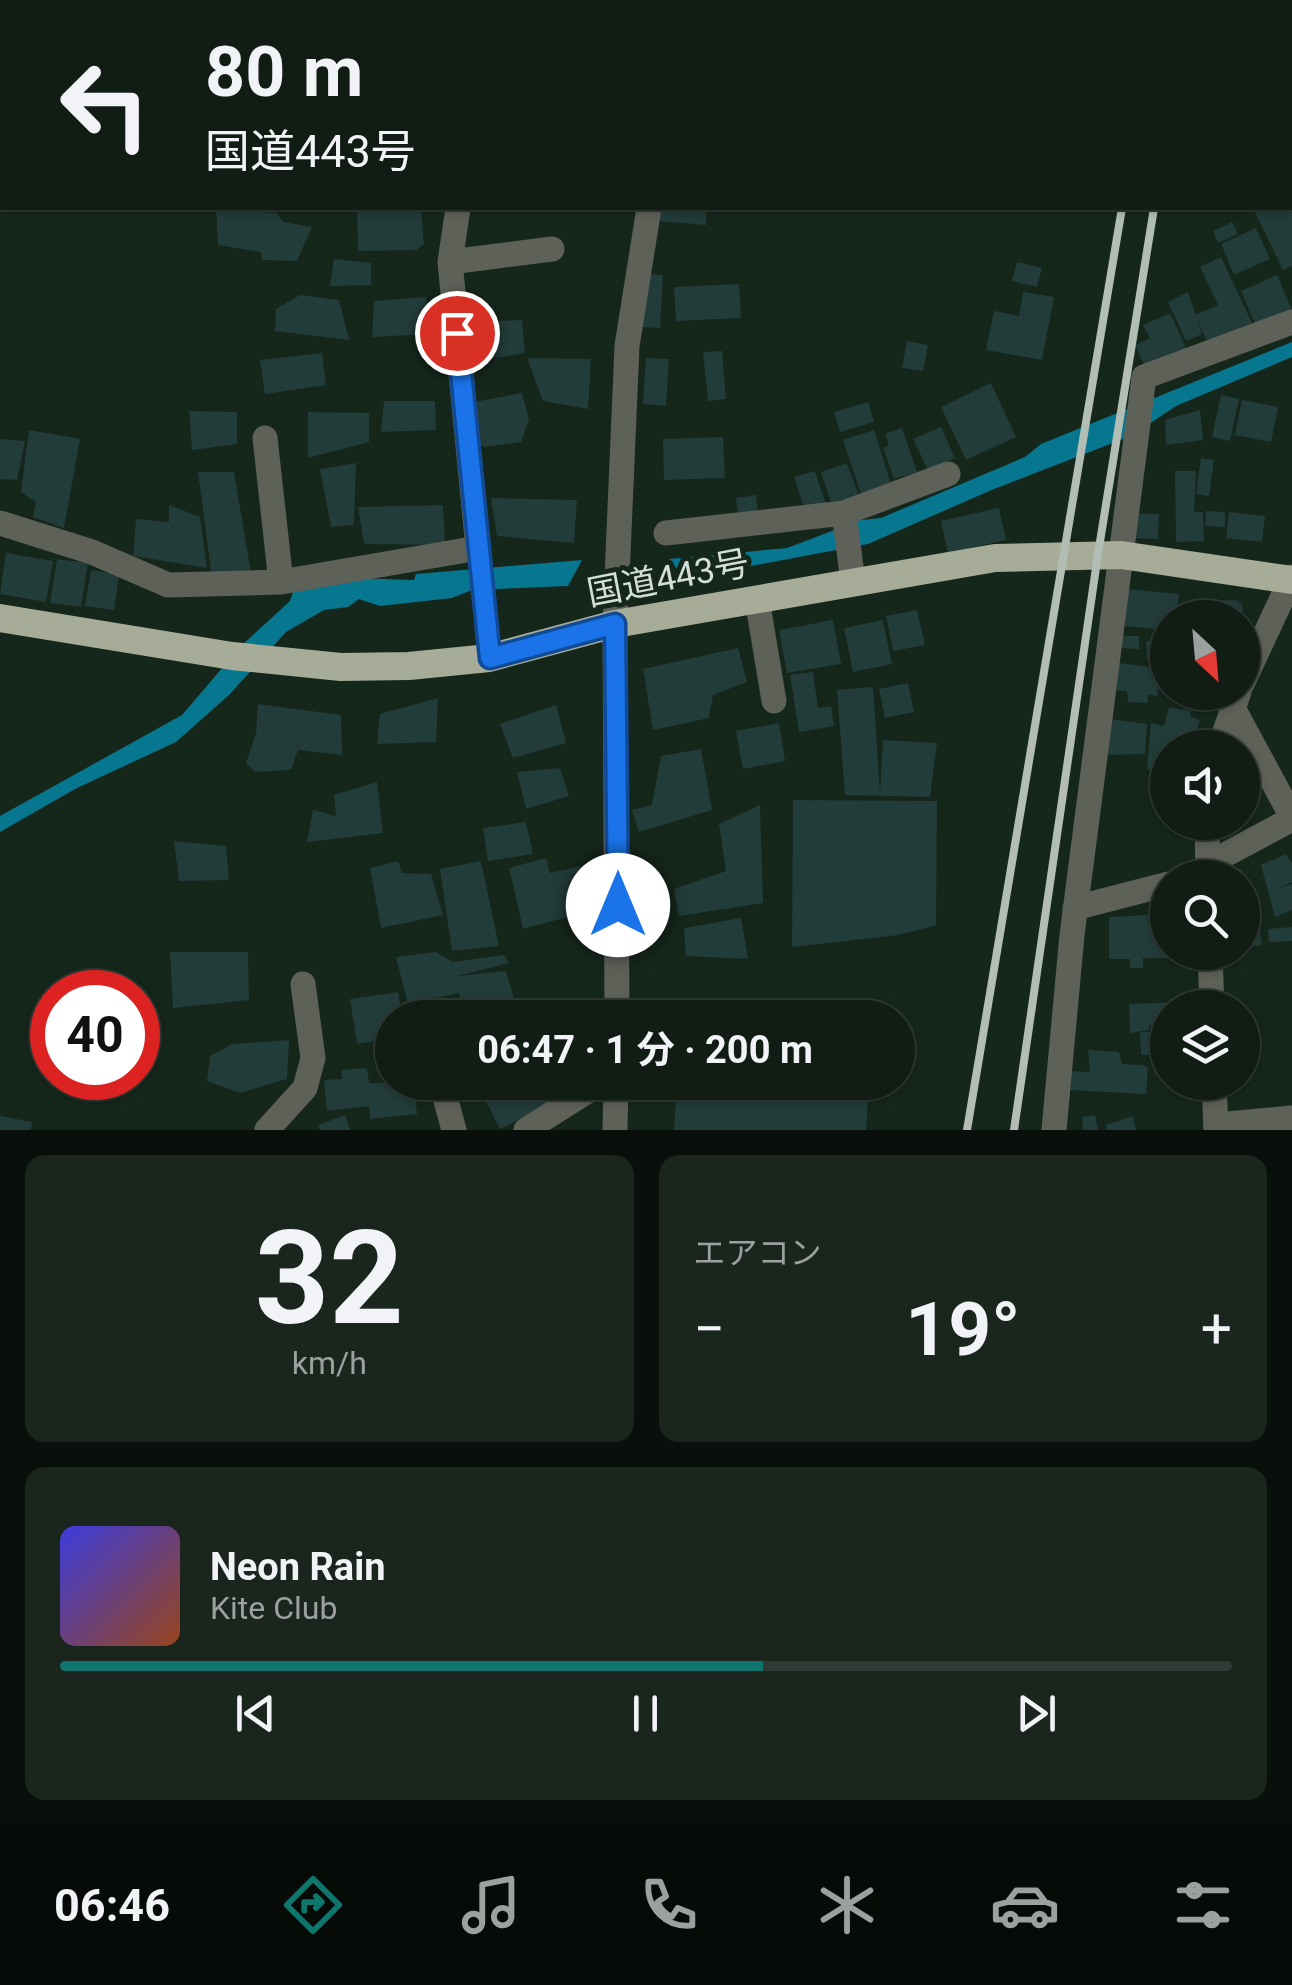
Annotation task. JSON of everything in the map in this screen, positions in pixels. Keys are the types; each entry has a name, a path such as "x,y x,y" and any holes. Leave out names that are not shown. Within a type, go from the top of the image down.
{"highway":[{"name":"国道443号","path":"0,618 232,656 341,667 409,666 490,658 615,624 994,558 1121,554 1292,579"}],"street":[{"path":"0,523 92,552 168,585 282,582 478,548 450,262 458,210"},
{"path":"617,1000 615,624 627,346 649,210"},
{"path":"450,262 552,249"},
{"path":"1054,1130 1075,908 1144,377 1292,322"},
{"path":"265,438 282,582"},
{"path":"666,533 844,513 948,474"},
{"path":"844,513 853,582"},
{"path":"1260,647 1292,579"},
{"path":"757,599 774,701"},
{"path":"1226,860 1292,818 1245,710"},
{"path":"1075,908 1150,889"},
{"path":"267,1130 305,1088 313,1058 303,984"},
{"path":"446,1100 454,1130"},
{"path":"526,1130 574,1100"},
{"path":"615,1130 616,1100"},
{"path":"1215,1100 1216,1127 1292,1118"}],"lane":[{"path":"478,548 490,658"}],"water":[{"path":"1292,342 1292,357 1176,406 1131,436 994,489 868,544 693,577 681,574 669,559 787,548 861,520 881,518 1025,457 1041,444"},
{"path":"582,560 568,586 472,590 452,598 380,606 359,599 348,607 324,610 286,632 229,695 176,742 75,789 0,832 0,816 182,715 241,646 290,601 293,592 353,578 414,580 416,574"}],"building":[{"path":"216,210 276,213 284,222 312,227 297,261 262,260 261,252 218,245"},
{"path":"357,210 421,210 424,244 416,250 358,251"},
{"path":"658,210 706,210 706,225 659,221"},
{"path":"1254,210 1292,210 1292,266 1283,270"},
{"path":"1232,222 1238,234 1218,243 1213,231"},
{"path":"1256,228 1270,259 1234,275 1221,244"},
{"path":"1221,257 1252,323 1208,343 1195,315 1218,305 1200,267"},
{"path":"334,259 371,263 371,285 330,286"},
{"path":"1017,262 1042,268 1037,287 1012,281"},
{"path":"643,274 663,275 660,328 641,327"},
{"path":"1277,275 1292,310 1256,326 1241,291"},
{"path":"739,284 741,318 676,321 674,287"},
{"path":"1023,292 1054,297 1042,360 986,350 994,311 1019,316"},
{"path":"1188,292 1202,334 1186,341 1168,302"},
{"path":"300,295 339,300 349,340 275,331 276,309"},
{"path":"426,297 429,334 372,337 374,301"},
{"path":"1170,313 1188,352 1147,371 1135,345 1150,338 1143,325"},
{"path":"522,320 525,353 495,358 496,321"},
{"path":"907,341 928,345 923,371 902,368"},
{"path":"722,351 726,399 708,401 703,352"},
{"path":"322,353 326,385 265,394 260,360"},
{"path":"527,358 591,359 588,409 543,401"},
{"path":"646,358 669,359 666,406 643,404"},
{"path":"991,383 1016,437 966,460 941,407"},
{"path":"522,393 529,420 521,442 484,447 474,441 474,402"},
{"path":"1221,395 1239,399 1230,441 1212,437"},
{"path":"1242,400 1278,407 1271,442 1235,435"},
{"path":"384,401 435,401 436,430 381,432"},
{"path":"868,402 874,422 840,432 834,412"},
{"path":"1200,410 1203,440 1166,445 1165,420"},
{"path":"189,411 237,412 237,444 192,450"},
{"path":"308,412 369,413 369,442 308,458"},
{"path":"941,427 955,458 928,470 913,439"},
{"path":"902,428 917,472 894,479 883,448 889,445 885,434"},
{"path":"29,430 80,439 64,528 33,517 36,502 21,492"},
{"path":"874,430 892,487 862,497 843,440"},
{"path":"723,437 725,478 664,480 663,439"},
{"path":"0,439 25,441 17,480 0,479"},
{"path":"1201,458 1214,460 1209,496 1196,494"},
{"path":"356,463 354,525 331,527 320,469"},
{"path":"847,463 859,496 832,505 821,472"},
{"path":"815,471 829,514 808,520 794,477"},
{"path":"1175,471 1196,471 1194,512 1203,512 1204,541 1176,542"},
{"path":"198,472 234,472 251,573 212,577"},
{"path":"756,495 758,511 738,514 736,498"},
{"path":"491,498 577,500 574,543 497,536"},
{"path":"169,505 200,517 207,568 133,556 136,519 169,522"},
{"path":"443,505 445,545 364,544 358,507"},
{"path":"999,508 1006,540 948,553 941,521"},
{"path":"1206,511 1225,512 1225,527 1205,526"},
{"path":"1229,512 1265,516 1262,542 1226,538"},
{"path":"1128,513 1159,514 1158,539 1127,538"},
{"path":"6,553 53,561 46,602 0,594"},
{"path":"57,559 88,563 81,607 50,603"},
{"path":"91,570 119,575 114,610 85,606"},
{"path":"1127,589 1179,594 1178,600 1150,600 1150,628 1124,626"},
{"path":"917,610 925,645 893,651 886,616"},
{"path":"833,620 841,664 787,673 779,630"},
{"path":"883,620 892,664 853,672 844,628"},
{"path":"1120,636 1139,636 1139,649 1120,648"},
{"path":"1146,641 1150,641 1150,660 1147,660"},
{"path":"738,648 747,682 713,695 709,718 653,730 643,669"},
{"path":"1118,663 1150,667 1147,703 1128,702 1127,691 1115,690"},
{"path":"813,672 818,708 831,706 834,726 799,732 790,675"},
{"path":"908,683 914,712 885,718 879,689"},
{"path":"873,687 880,793 883,740 937,743 930,797 845,795 837,690"},
{"path":"438,698 436,742 377,744 380,714"},
{"path":"258,704 341,715 342,755 298,750 291,770 255,772 246,763 256,734"},
{"path":"556,705 566,743 513,758 500,724"},
{"path":"1168,710 1191,711 1190,716 1200,720 1197,730 1150,730 1151,723 1164,726"},
{"path":"1110,719 1147,724 1145,754 1107,755"},
{"path":"779,723 785,761 743,769 736,731"},
{"path":"701,749 712,810 639,832 632,810 652,805 661,756"},
{"path":"560,768 569,796 526,809 517,772"},
{"path":"377,782 383,833 307,842 313,810 336,816 334,795"},
{"path":"793,800 937,801 936,925 899,935 792,947"},
{"path":"760,805 763,903 679,916 674,889 726,871 719,824"},
{"path":"526,822 533,854 488,861 483,828"},
{"path":"174,841 226,846 229,880 179,881"},
{"path":"1286,854 1292,864 1292,882 1277,889 1292,884 1292,910 1275,917 1261,865"},
{"path":"546,858 550,873 603,861 601,908 523,929 509,868"},
{"path":"398,861 402,873 431,874 443,915 381,928 370,868"},
{"path":"481,861 499,946 452,951 440,869"},
{"path":"1150,915 1150,958 1143,958 1143,968 1130,968 1130,959 1109,959 1109,917"},
{"path":"741,918 748,959 686,956 684,928"},
{"path":"1292,927 1292,941 1269,942 1268,929"},
{"path":"170,952 248,952 249,1000 173,1008"},
{"path":"436,952 453,962 504,955 509,963 457,976 506,971 514,1000 460,1000 459,993 407,1000 396,957"},
{"path":"398,992 399,1000 375,1000 375,1041 357,1044 350,999"},
{"path":"1150,1003 1149,1030 1130,1033 1129,1004"},
{"path":"1140,1032 1150,1032 1150,1055 1141,1055"},
{"path":"289,1040 287,1079 240,1093 207,1081 210,1056 232,1044"},
{"path":"1088,1050 1119,1052 1122,1064 1148,1068 1146,1094 1070,1090 1071,1071 1090,1072"},
{"path":"367,1068 369,1083 375,1083 375,1100 416,1100 417,1114 370,1119 369,1106 327,1111 324,1080 342,1079 341,1070"},
{"path":"486,1100 557,1101 500,1129"},
{"path":"676,1100 868,1100 866,1130 674,1130"},
{"path":"345,1115 350,1130 320,1130 318,1125"},
{"path":"1095,1115 1098,1130 1083,1130 1082,1117"},
{"path":"0,1116 32,1122 31,1130 0,1130"},
{"path":"1133,1116 1136,1130 1107,1130 1106,1125"}],"railway":[{"path":"967,1130 1122,210"},
{"path":"1014,1130 1098,554 1154,210"}],"route":[{"path":"457,333 490,658 615,624 618,905"}]}
